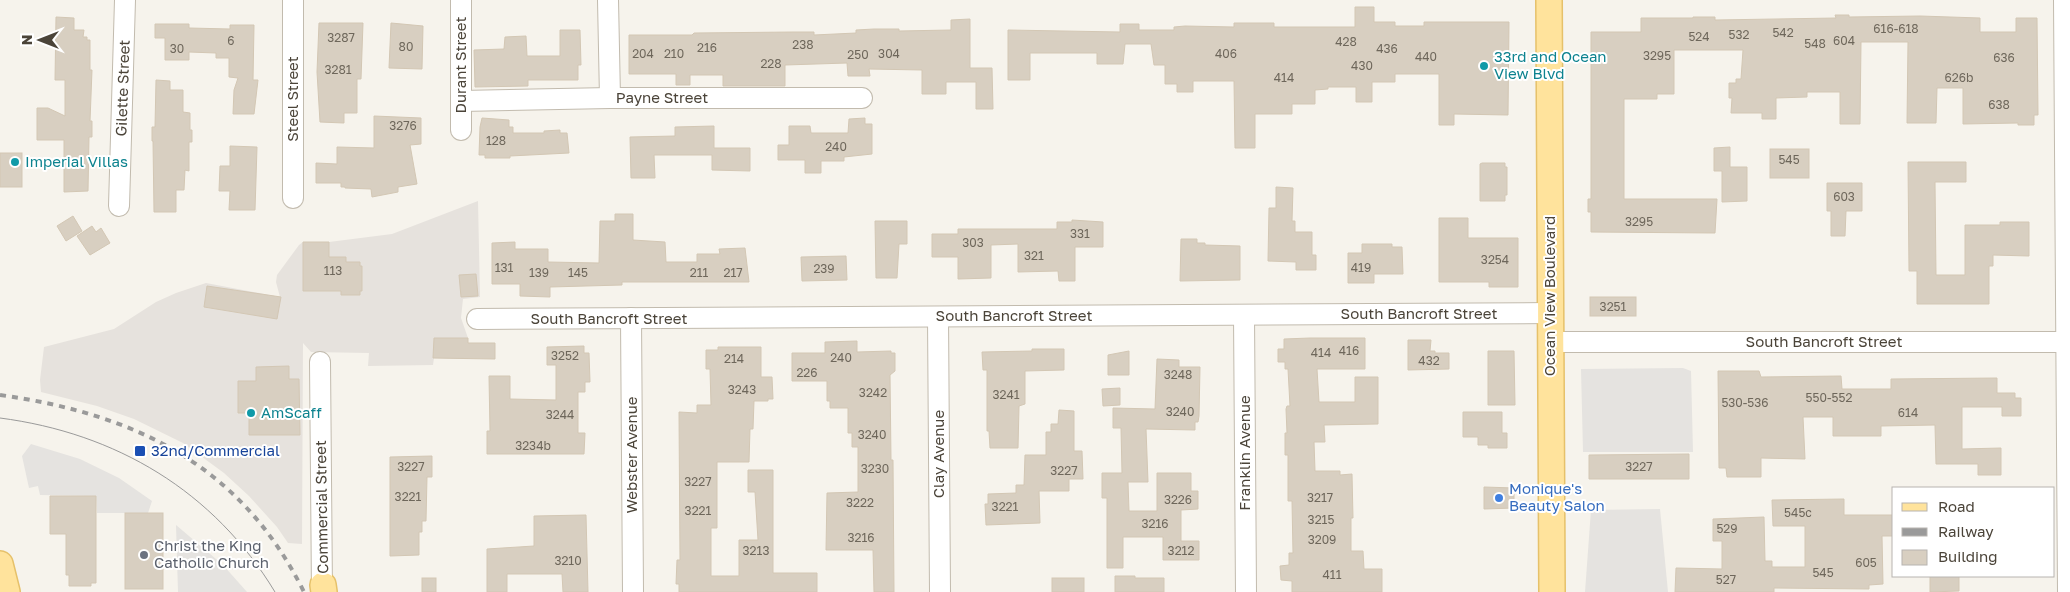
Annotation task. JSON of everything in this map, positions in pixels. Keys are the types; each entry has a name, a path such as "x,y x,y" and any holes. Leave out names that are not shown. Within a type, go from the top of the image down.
{"main road":[{"name":"Ocean View Boulevard","path":"1549,0 1552,592"},
{"path":"0,564 7,592"}],"street":[{"name":"Gilette Street","path":"120,206 125,0"},
{"name":"Steel Street","path":"293,0 293,198"},
{"name":"Durant Street","path":"461,0 461,130"},
{"path":"608,0 610,98"},
{"path":"2064,0 2068,592"},
{"name":"Payne Street","path":"461,102 610,98 862,98"},
{"name":"South Bancroft Street","path":"477,319 1550,313"},
{"name":"Franklin Avenue","path":"1244,314 1246,592"},
{"name":"Clay Avenue","path":"938,316 940,592"},
{"name":"Webster Avenue","path":"631,318 633,592"},
{"name":"South Bancroft Street","path":"1551,342 2067,342"},
{"name":"Commercial Street","path":"320,362 323,590"}],"shaded area":[{"path":"478,201 480,297 463,299 461,318 468,338 468,359 434,358 433,365 368,366 369,353 311,352 303,343 302,544 288,543 277,527 249,496 224,473 183,443 134,419 97,406 41,392 40,380 44,347 114,329 156,302 206,283 280,297 276,282 277,275 303,242 329,242 392,234"},
{"path":"1683,368 1691,371 1693,452 1583,452 1581,369"},
{"path":"31,444 80,459 119,478 152,501 148,513 97,513 96,496 40,495 38,486 29,488 22,456"},
{"path":"1660,509 1668,592 1585,592 1591,510"},
{"path":"176,525 223,565 247,592 178,592"}],"building":[{"path":"1355,7 1374,7 1374,22 1395,22 1395,26 1424,26 1424,22 1509,22 1508,115 1454,114 1454,125 1439,125 1439,74 1395,74 1395,82 1372,82 1372,102 1356,102 1356,87 1328,87 1328,89 1315,90 1315,104 1292,104 1292,114 1255,114 1255,148 1235,148 1234,81 1193,81 1193,92 1177,92 1177,84 1165,84 1165,65 1154,65 1151,44 1125,44 1123,64 1097,64 1097,53 1030,53 1030,80 1008,80 1008,30 1120,32 1120,24 1139,24 1139,30 1174,30 1174,27 1185,26 1234,27 1234,23 1274,23 1274,27 1355,27"},
{"path":"1835,15 1849,15 1849,17 1920,16 1980,18 1980,32 2016,32 2016,18 2037,18 2038,115 2034,115 2034,125 2018,125 2018,123 1963,124 1963,88 1937,88 1936,123 1907,123 1908,42 1861,42 1860,124 1840,124 1840,92 1807,92 1807,97 1776,98 1776,119 1762,119 1762,113 1731,113 1732,98 1729,98 1729,83 1736,83 1736,79 1741,79 1743,50 1674,50 1674,94 1657,94 1657,99 1624,99 1624,199 1717,199 1715,233 1591,232 1591,212 1588,212 1588,199 1591,199 1591,32 1641,32 1641,18 1715,17 1715,20 1836,18"},
{"path":"56,17 74,18 74,30 84,30 83,37 87,37 87,40 90,40 90,70 92,70 90,121 92,121 92,137 89,137 88,191 64,192 64,140 37,140 37,108 48,108 65,116 65,80 55,80"},
{"path":"970,19 970,68 992,68 993,109 976,109 976,82 946,82 946,94 922,94 922,70 869,69 870,76 848,76 847,63 785,65 785,86 723,86 723,75 690,75 690,85 676,85 676,74 629,74 629,35 814,32 814,35 856,33 856,30 874,29 899,29 899,31 951,30 951,20"},
{"path":"319,23 363,23 361,79 357,79 357,113 344,113 344,123 320,122 317,72"},
{"path":"391,23 423,26 422,69 389,68"},
{"path":"155,24 189,24 189,28 230,29 230,25 254,25 253,80 258,80 254,114 233,114 234,90 238,78 229,77 229,58 216,58 216,53 189,52 189,60 165,60 165,38 155,38"},
{"path":"560,30 580,30 581,65 578,65 578,80 528,80 528,86 475,87 474,50 504,49 505,37 526,36 527,56 560,56"},
{"path":"156,80 170,81 170,90 183,90 183,112 190,113 192,142 189,142 189,171 185,170 184,190 176,190 176,212 154,212 152,127 155,127"},
{"path":"374,116 421,118 421,144 410,145 417,184 398,187 398,192 372,197 371,189 345,188 341,187 341,183 316,183 316,163 337,164 337,147 374,148"},
{"path":"482,118 509,120 509,127 513,127 513,133 544,133 544,131 560,130 560,133 567,133 569,153 485,158 485,155 479,155"},
{"path":"865,118 865,124 872,124 872,154 844,157 844,161 821,161 821,173 805,173 805,160 778,160 778,145 789,145 789,126 810,126 811,133 848,133 849,119"},
{"path":"714,126 714,148 750,148 750,171 712,170 712,155 654,155 655,178 631,178 630,137 675,136 675,127"},
{"path":"230,146 257,147 255,210 229,210 230,191 219,191 220,166 230,166"},
{"path":"1730,147 1730,167 1747,167 1747,201 1722,202 1722,171 1714,171 1714,148"},
{"path":"1770,149 1809,149 1809,178 1770,178"},
{"name":"Imperial Villas","path":"0,153 22,153 22,187 0,187"},
{"path":"1908,162 1966,162 1966,182 1935,182 1936,275 1965,275 1965,225 2000,225 2000,222 2029,222 2029,256 1993,255 1993,266 1989,266 1989,304 1917,304 1917,271 1909,271"},
{"path":"1505,163 1505,167 1507,167 1507,195 1505,195 1505,201 1480,201 1480,164"},
{"path":"1827,183 1862,183 1862,211 1846,211 1845,236 1831,236 1831,211 1827,211"},
{"path":"1276,187 1293,188 1292,221 1295,221 1295,232 1312,232 1312,255 1316,255 1316,270 1296,270 1296,262 1268,261 1269,208 1276,208"},
{"path":"615,214 633,214 633,240 665,242 666,262 697,262 697,254 720,254 719,249 745,248 749,282 622,282 622,285 550,287 550,297 520,296 520,284 492,284 492,243 515,242 515,249 548,249 548,262 599,263 600,221 615,221"},
{"path":"73,216 82,231 66,241 57,226"},
{"path":"1439,218 1468,218 1468,238 1518,238 1518,287 1489,287 1489,282 1439,282"},
{"path":"1072,220 1103,222 1103,247 1075,247 1075,281 1059,281 1058,271 1018,272 1018,244 991,245 991,278 958,279 958,257 932,257 932,234 958,234 958,229 1057,229 1057,222 1072,222"},
{"path":"875,221 907,221 907,244 899,244 897,278 876,278"},
{"path":"92,226 96,232 101,228 110,243 90,255 77,236"},
{"path":"1181,239 1197,239 1197,243 1205,243 1205,245 1240,246 1240,280 1180,281"},
{"path":"303,242 329,242 329,257 346,257 346,262 360,262 360,266 362,266 362,291 360,291 360,295 341,295 341,291 303,291"},
{"path":"1362,244 1392,244 1392,247 1402,247 1403,274 1374,274 1374,283 1348,283 1348,253 1362,253"},
{"path":"846,256 847,280 802,281 801,257"},
{"path":"476,274 478,296 461,297 459,275"},
{"path":"207,286 281,297 277,319 204,307"},
{"path":"1590,297 1636,297 1636,316 1590,316"},
{"path":"434,338 468,338 468,343 495,343 495,359 433,358"},
{"path":"1365,338 1365,369 1317,369 1319,402 1355,402 1355,377 1378,377 1378,424 1324,425 1325,442 1314,442 1315,471 1340,471 1340,475 1352,474 1353,518 1351,518 1351,551 1363,551 1364,569 1382,569 1382,592 1292,592 1292,581 1281,580 1280,566 1289,565 1289,553 1293,553 1292,501 1288,501 1288,455 1285,455 1285,433 1287,433 1286,409 1287,406 1290,406 1288,369 1285,369 1285,362 1278,362 1278,349 1284,349 1284,339"},
{"path":"1408,340 1431,340 1430,351 1449,353 1449,369 1408,370"},
{"path":"857,341 857,352 891,351 891,353 895,353 895,371 890,375 894,592 874,592 873,550 826,550 827,493 858,492 858,447 852,447 852,433 848,433 848,408 830,408 830,401 827,401 827,381 792,381 792,353 825,353 825,342"},
{"path":"584,346 584,353 589,353 590,382 585,382 585,392 578,392 578,433 585,433 584,454 487,454 487,431 490,431 489,376 510,376 510,399 556,400 556,365 547,365 547,347"},
{"path":"718,347 761,347 761,377 772,377 773,399 754,401 753,429 750,429 749,462 717,462 717,528 711,528 711,576 739,576 739,540 758,540 755,492 748,492 748,470 773,470 773,573 817,573 817,592 679,592 679,584 676,584 677,560 680,560 679,412 697,413 697,405 711,405 710,369 706,369 706,350 718,350"},
{"path":"1032,349 1064,349 1064,370 1025,371 1025,404 1019,406 1018,448 990,448 989,431 987,431 987,370 983,370 982,352 1032,351"},
{"path":"1129,351 1129,375 1108,375 1108,355"},
{"path":"1488,351 1514,351 1515,405 1488,405"},
{"path":"1157,359 1179,360 1179,367 1200,367 1198,422 1195,422 1195,430 1146,429 1148,482 1128,482 1129,511 1157,511 1157,473 1191,473 1191,491 1198,491 1198,509 1181,510 1181,541 1199,541 1199,560 1163,560 1163,537 1123,537 1123,568 1107,568 1107,498 1102,498 1102,473 1122,473 1121,428 1113,428 1113,408 1155,409"},
{"name":"AmScaff","path":"289,366 289,379 299,379 300,435 249,435 249,413 238,413 238,381 256,381 256,367"},
{"path":"1718,371 1759,371 1761,377 1841,376 1842,389 1891,389 1891,379 1997,378 1997,393 2015,393 2015,398 2021,398 2021,416 2002,416 2002,407 1962,407 1962,449 2001,448 2001,475 1978,475 1978,464 1936,464 1935,425 1881,426 1881,436 1833,436 1833,417 1803,417 1805,459 1761,458 1761,477 1727,477 1726,468 1719,468"},
{"path":"1120,388 1120,405 1103,406 1102,389"},
{"path":"1059,410 1074,411 1074,451 1082,451 1083,479 1069,479 1069,491 1039,491 1040,523 986,525 985,504 988,504 988,494 1016,493 1016,485 1024,485 1025,455 1046,455 1046,432 1051,432 1051,424 1058,424"},
{"path":"1463,412 1502,412 1502,433 1507,433 1507,448 1488,448 1488,445 1478,445 1478,437 1463,437"},
{"path":"1689,454 1689,479 1589,479 1589,455"},
{"path":"432,456 432,477 427,477 426,521 422,521 422,532 419,532 419,555 390,556 390,457"},
{"name":"Monique's Beauty Salon","path":"1484,487 1514,488 1514,508 1484,509"},
{"path":"50,496 96,496 96,583 91,583 91,586 69,586 69,575 66,575 66,534 50,534"},
{"path":"1844,499 1844,515 1892,515 1892,536 1882,536 1883,584 1869,585 1869,589 1774,588 1774,592 1675,592 1676,568 1722,569 1722,541 1713,541 1713,519 1764,517 1765,561 1772,561 1772,567 1805,567 1805,526 1773,526 1772,500"},
{"path":"125,513 163,513 163,589 125,589"},
{"path":"586,515 588,592 563,592 562,574 507,574 507,592 487,592 487,549 534,546 534,516"},
{"path":"1115,576 1164,578 1164,592 1115,592"},
{"path":"1930,577 1959,577 1959,591 1930,592"},
{"path":"422,578 436,578 436,592 422,592"},
{"path":"1052,578 1084,578 1084,592 1052,592"}],"tram line":[{"path":"0,418 43,426 83,437 122,453 158,473 192,497 223,524 250,556 275,592"}],"railway":[{"path":"0,395 49,404 96,416 139,432 179,453 216,479 249,510 278,548 304,592"}],"place":[{"name":"33rd and Ocean View Blvd","path":"1484,66"},
{"name":"Imperial Villas","path":"15,162"},
{"name":"AmScaff","path":"251,413"},
{"name":"32nd/Commercial","path":"140,451"},
{"name":"Monique's Beauty Salon","path":"1499,498"},
{"name":"Christ the King Catholic Church","path":"144,555"}]}
